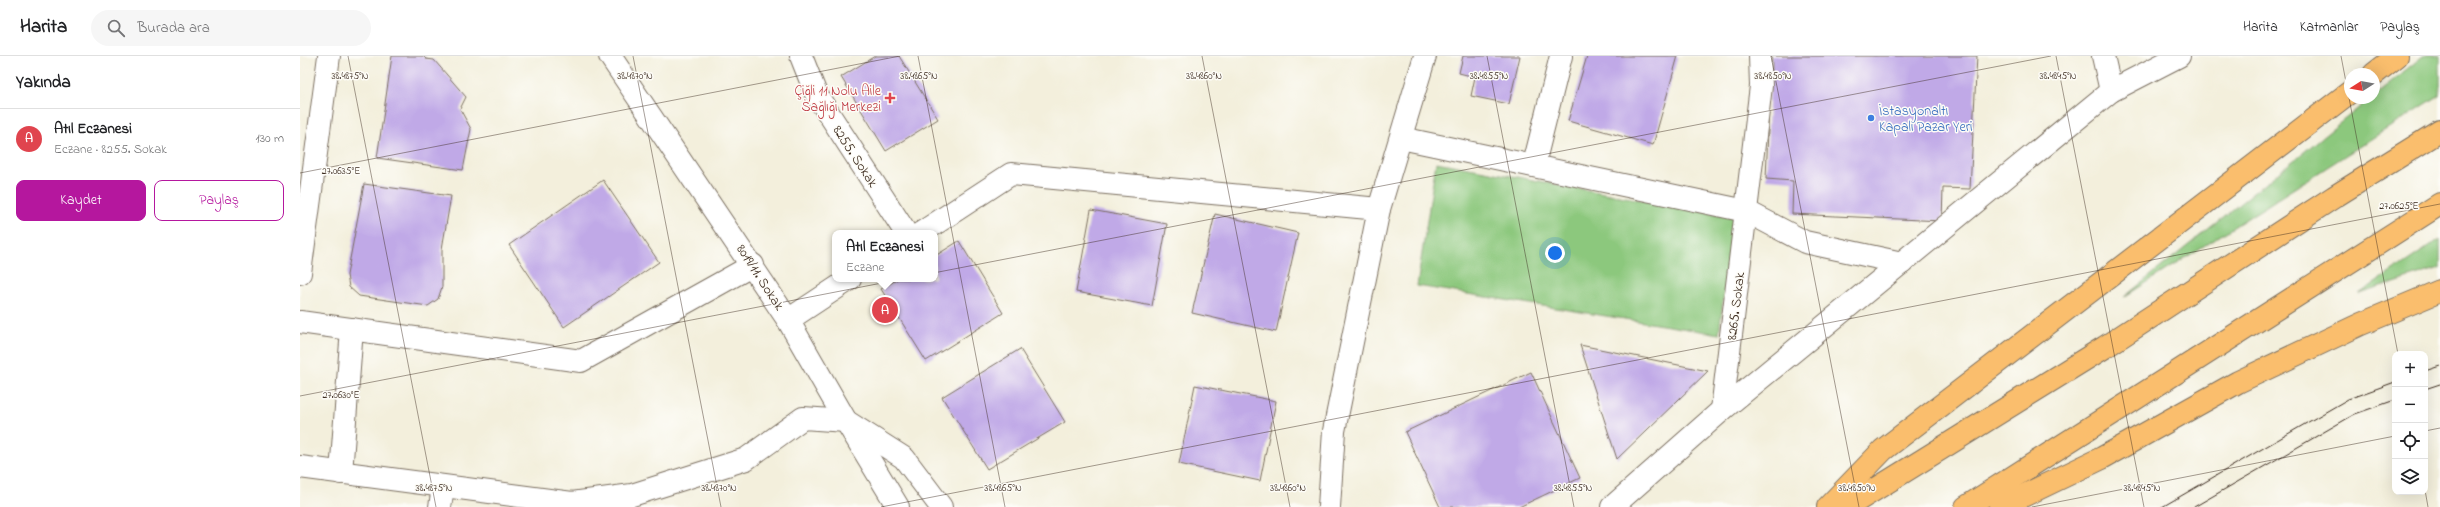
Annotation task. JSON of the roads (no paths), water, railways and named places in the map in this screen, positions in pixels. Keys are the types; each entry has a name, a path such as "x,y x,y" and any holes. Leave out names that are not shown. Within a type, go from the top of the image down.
{"main road":[{"path":"2380,70 2398,56"},
{"path":"1828,507 1883,450 2344,97"},
{"path":"1847,507 2105,346 2327,202 2440,132"},
{"path":"1966,507 2440,204"},
{"path":"2000,507 2102,458 2238,382 2361,324 2440,291"}],"street":[{"path":"300,273 329,56"},
{"name":"8019/11. Sokak","path":"610,56 753,265 788,320 846,421 898,507"},
{"name":"8255. Sokak","path":"801,56 816,94 904,230"},
{"path":"1329,507 1334,432 1379,209 1425,56"},
{"path":"1534,164 1561,56"},
{"name":"8265. Sokak","path":"1722,410 1761,86 1760,56"},
{"path":"2103,56 2111,91"},
{"path":"1612,507 1722,410 2111,91 2180,56"},
{"path":"1401,138 1534,164 1746,211 1805,242 1902,263"},
{"path":"926,230 1011,174 1379,209"},
{"path":"300,322 581,361 753,265"},
{"path":"788,320 845,282"},
{"path":"341,473 352,329"},
{"path":"300,468 341,473 442,497 572,503 630,501 746,460 803,418 846,421 904,458 941,507"}],"tram line":[{"path":"2428,370 2440,366"},
{"path":"2162,507 2348,399 2392,383"},
{"path":"2428,388 2440,384"},
{"path":"2194,507 2355,414 2392,401"}],"place":[{"name":"Çiğli 11 Nolu Aile Sağlığı Merkezi","path":"890,98"},
{"name":"İstasyonaltı Kapalı Pazar Yeri","path":"1871,118"},
{"name":"Atıl Eczanesi","path":"885,310"}]}
